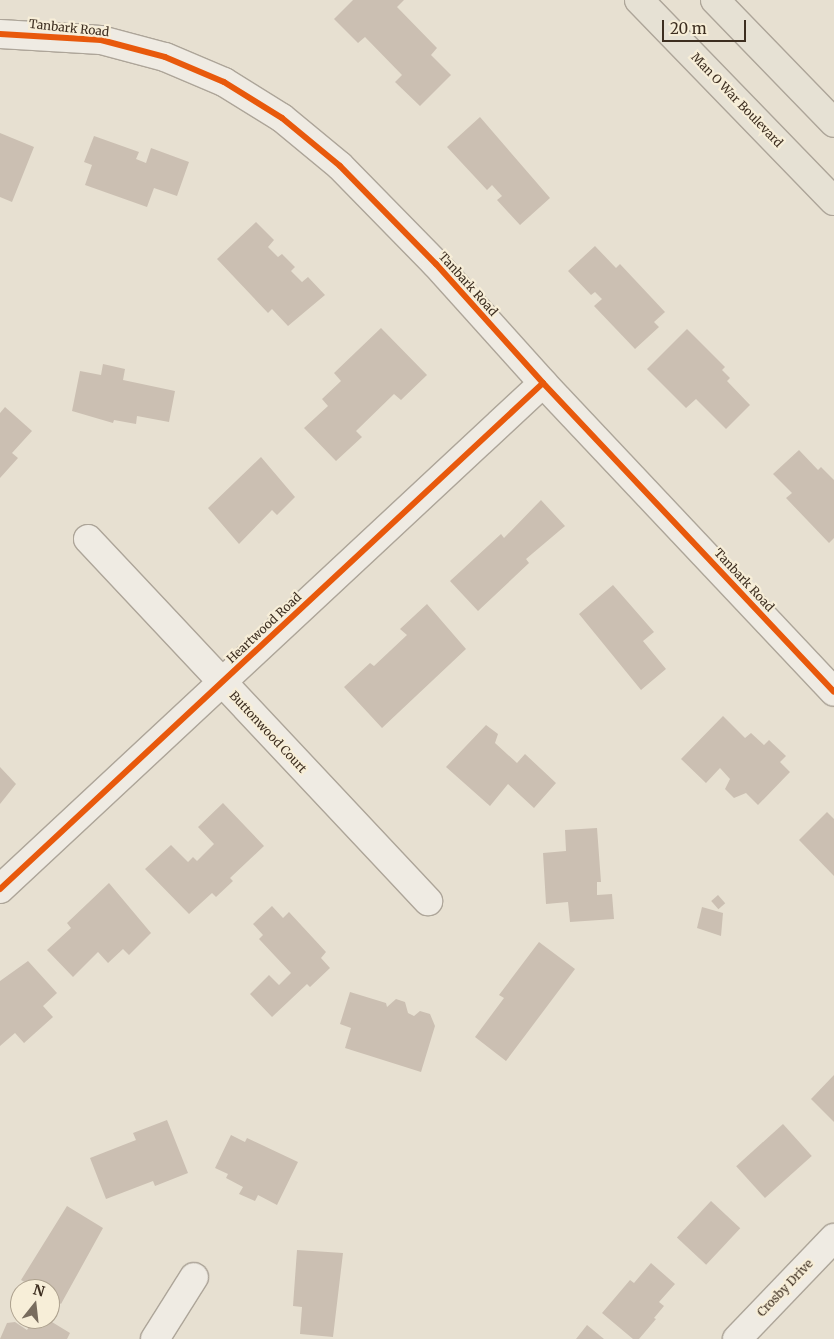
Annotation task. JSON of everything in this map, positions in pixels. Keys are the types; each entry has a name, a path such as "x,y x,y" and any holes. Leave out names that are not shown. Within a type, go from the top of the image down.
{"main road":[{"name":"Man O War Boulevard","path":"639,0 834,201"},
{"path":"716,0 834,123"}],"street":[{"name":"Tanbark Road","path":"0,34 101,40 165,57 224,82 282,118 340,166 436,264 543,383 834,692"},
{"name":"Heartwood Road","path":"0,889 543,383"},
{"name":"Buttonwood Court","path":"88,539 428,902"},
{"name":"Crosby Drive","path":"737,1339 834,1238"},
{"path":"155,1339 194,1277"}],"building":[{"path":"353,0 404,0 397,7 437,48 431,55 451,75 420,106 395,82 402,75 365,37 358,43 334,19"},
{"path":"480,117 550,198 520,225 497,200 502,196 492,185 487,190 447,147"},
{"path":"0,133 34,147 12,202 0,197"},
{"path":"94,136 139,152 136,159 146,163 151,148 189,162 177,196 154,188 147,207 85,185 92,165 84,162"},
{"path":"256,222 274,240 268,247 278,257 282,254 295,267 291,271 302,282 308,277 325,295 288,326 272,309 268,313 217,259"},
{"path":"595,246 616,268 620,264 665,312 654,322 659,327 635,349 594,306 602,299 595,292 591,295 568,271"},
{"path":"381,328 427,375 401,400 394,394 356,431 362,437 336,461 304,428 328,406 322,399 341,381 334,373"},
{"path":"687,329 725,367 722,370 730,378 727,381 750,405 726,429 696,399 686,408 647,369"},
{"path":"103,364 125,369 123,380 175,391 169,422 137,416 136,424 114,420 113,423 72,411 80,371 101,375"},
{"path":"5,407 32,431 12,453 18,458 0,478 0,413"},
{"path":"799,450 818,470 821,467 834,480 834,538 829,543 786,498 792,493 773,474"},
{"path":"261,457 295,497 277,515 272,510 239,544 208,508"},
{"path":"541,500 565,526 526,559 529,563 478,611 450,581 501,534 504,538"},
{"path":"613,585 654,632 643,641 666,669 641,690 579,614"},
{"path":"427,604 466,649 382,728 344,687 370,663 374,666 407,635 400,629"},
{"path":"723,716 745,738 751,733 764,745 769,740 786,756 780,762 790,772 758,805 746,793 734,798 725,789 730,779 720,768 706,783 681,759"},
{"path":"486,725 498,734 495,743 517,763 525,754 556,783 534,808 508,784 490,806 446,767"},
{"path":"0,767 16,784 0,804"},
{"path":"223,803 264,846 230,878 233,881 216,897 212,893 189,914 145,869 171,845 188,862 193,857 197,861 214,844 198,827"},
{"path":"827,812 834,819 834,876 799,840"},
{"path":"597,828 601,882 597,882 597,895 612,894 614,919 570,922 568,902 546,904 543,853 566,851 565,830"},
{"path":"109,883 151,933 129,955 123,949 108,963 98,952 73,977 47,950 71,928 67,923"},
{"path":"718,895 725,903 718,909 711,901"},
{"path":"272,906 283,918 289,912 326,952 321,958 330,968 310,987 307,984 272,1017 250,994 269,975 279,985 291,973 259,939 263,935 253,924"},
{"path":"702,907 723,913 721,936 697,928"},
{"path":"539,942 575,969 506,1061 475,1037 504,998 499,995"},
{"path":"28,961 57,993 43,1006 53,1017 24,1043 15,1033 0,1046 0,981"},
{"path":"350,992 386,1003 387,1007 396,999 405,1002 408,1013 414,1016 420,1011 430,1014 435,1026 421,1072 345,1048 351,1028 340,1024"},
{"path":"834,1075 834,1122 811,1099"},
{"path":"167,1120 188,1173 155,1186 153,1181 106,1199 90,1158 136,1140 133,1133"},
{"path":"783,1124 812,1156 765,1198 736,1166"},
{"path":"231,1135 245,1142 247,1138 298,1162 277,1205 258,1195 255,1201 239,1194 243,1187 226,1178 228,1174 215,1168"},
{"path":"711,1201 740,1228 706,1265 677,1238"},
{"path":"67,1206 103,1228 61,1304 60,1279 22,1279"},
{"path":"297,1250 343,1253 333,1337 300,1334 302,1307 293,1306"},
{"path":"651,1263 675,1284 659,1302 664,1306 654,1318 656,1319 639,1339 633,1339 602,1313 630,1280 634,1283"},
{"path":"7,1323 10,1323 10,1329 60,1329 60,1327 70,1333 67,1339 0,1339"},
{"path":"587,1325 604,1339 576,1339"}],"cycle path":[{"path":"0,34 101,40 165,57 224,82 282,118 340,166 436,264 543,383 834,692"},
{"path":"0,889 543,383"}]}
